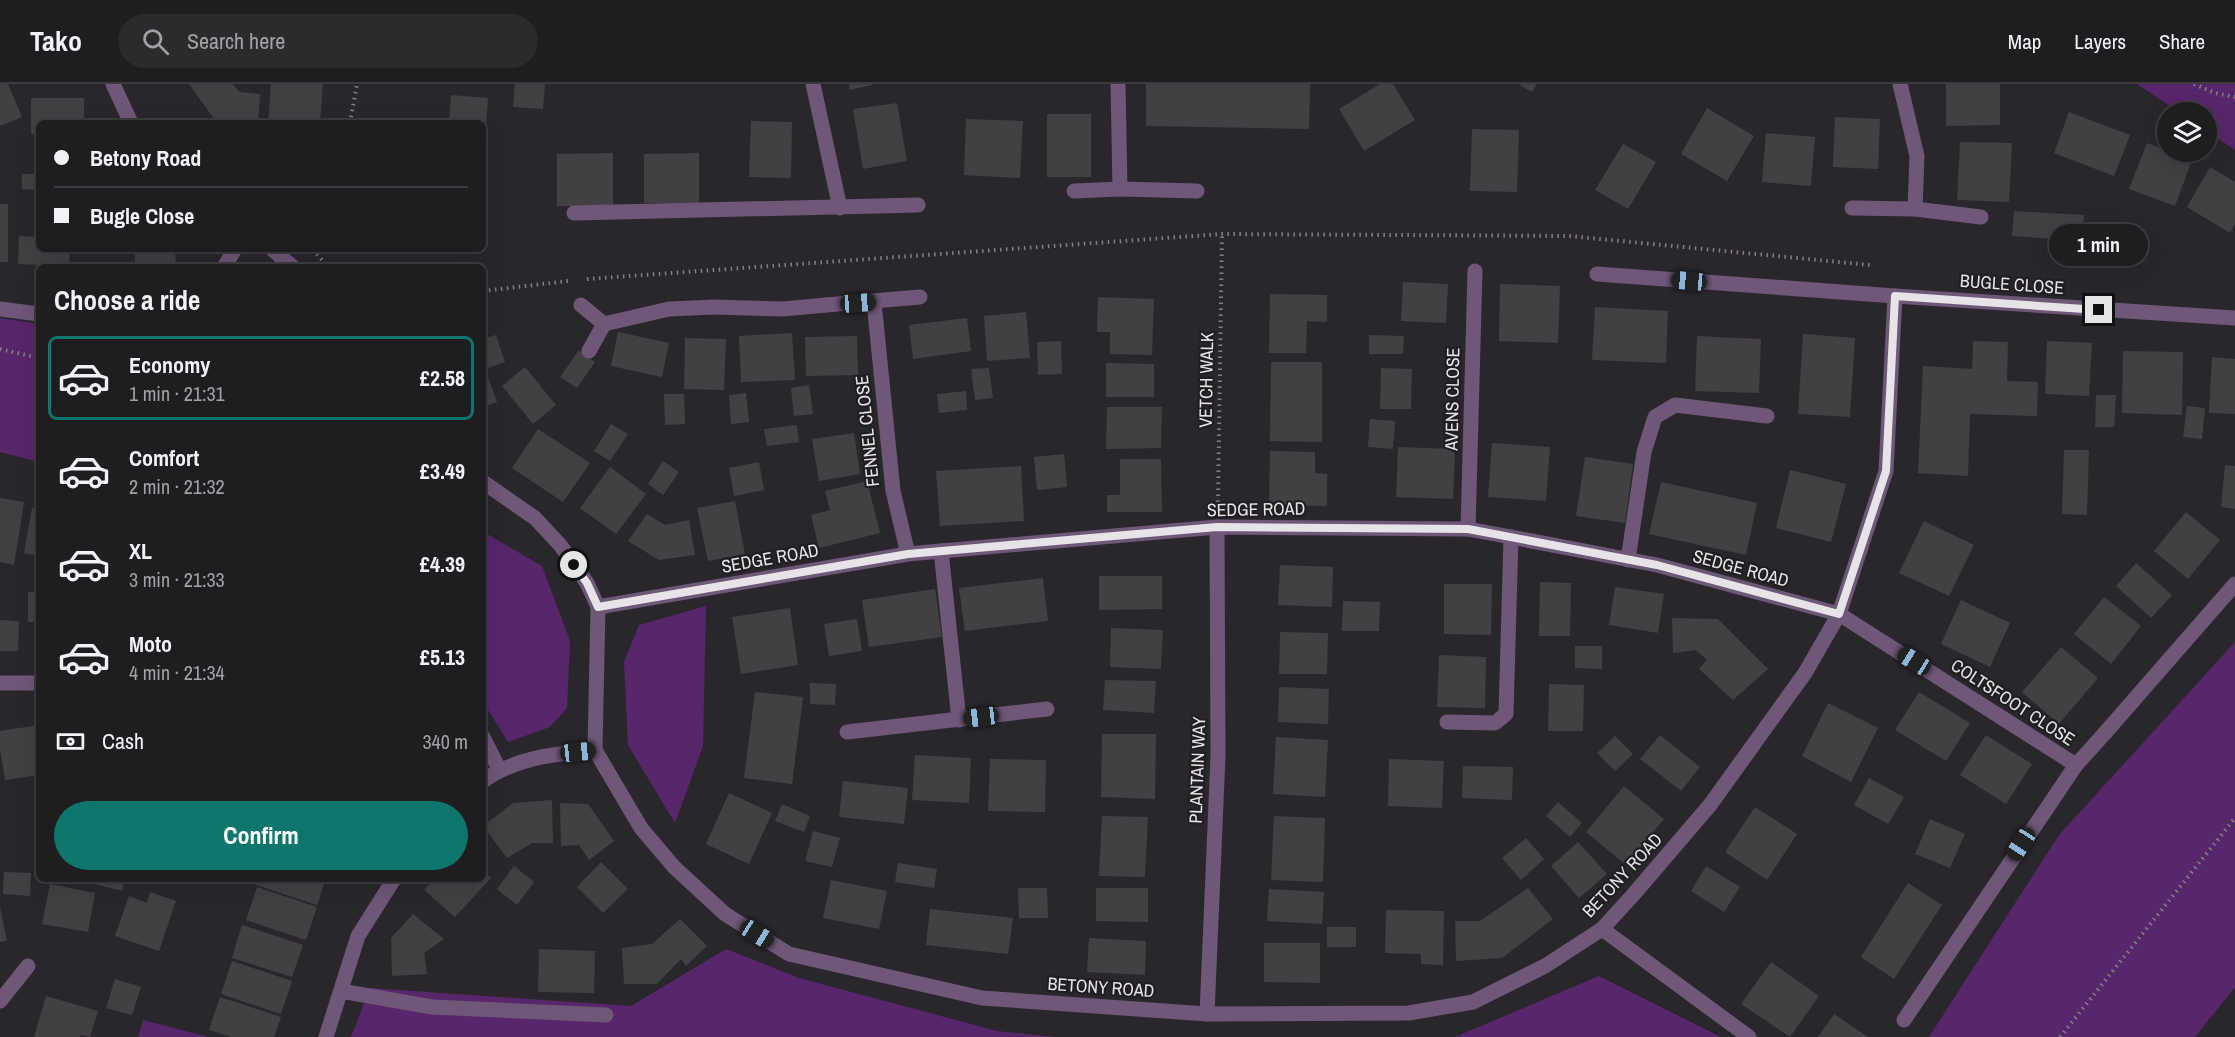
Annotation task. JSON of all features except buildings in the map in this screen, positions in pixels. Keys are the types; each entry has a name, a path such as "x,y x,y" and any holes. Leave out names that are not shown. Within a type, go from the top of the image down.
{"street":[{"path":"113,84 130,120"},
{"path":"813,84 840,208"},
{"path":"1118,84 1119,189"},
{"path":"1900,84 1917,156 1915,208"},
{"path":"1074,191 1119,189 1197,191"},
{"path":"574,213 918,205"},
{"path":"1852,208 1915,208 1981,217"},
{"path":"276,252 290,264"},
{"name":"AVENS CLOSE","path":"1468,529 1475,271"},
{"name":"BUGLE CLOSE","path":"1597,274 2235,318"},
{"path":"1839,614 1886,471 1895,296"},
{"path":"589,351 604,324 669,309 715,307 783,309 920,297"},
{"name":"FENNEL CLOSE","path":"874,302 893,491 908,554"},
{"path":"581,304 604,324"},
{"path":"0,309 36,314"},
{"path":"1628,560 1644,452 1655,417 1675,405 1767,416"},
{"path":"486,484 535,518 561,546 587,583 598,607 595,750 544,755 499,769 486,779"},
{"name":"SEDGE ROAD","path":"598,607 908,554 1217,527 1468,529 1657,565 1839,614"},
{"name":"PLANTAIN WAY","path":"1207,1014 1218,756 1217,527"},
{"path":"1447,722 1495,723 1506,714 1512,537"},
{"path":"941,551 959,720"},
{"name":"COLTSFOOT CLOSE","path":"1904,1020 2076,765 2235,584"},
{"name":"COLTSFOOT CLOSE","path":"1839,614 2076,765"},
{"name":"BETONY ROAD","path":"595,750 641,828 674,867 725,914 789,954 982,998 1207,1014 1409,1013 1473,1002 1545,966 1602,929 1710,806 1805,673 1839,614"},
{"path":"0,684 36,683"},
{"path":"847,732 1047,709"},
{"path":"486,743 499,769"},
{"path":"326,1037 358,936 392,882"},
{"path":"1602,929 1749,1037"},
{"path":"1,997 28,966"},
{"path":"341,990 432,1007 606,1015"}],"path":[{"path":"351,120 357,84"},
{"path":"2194,84 2215,93 2235,97"},
{"path":"581,280 1222,234 1569,236 1878,266"},
{"name":"VETCH WALK","path":"1217,527 1222,234"},
{"path":"315,253 325,264"},
{"path":"486,291 570,281"},
{"path":"0,350 36,357"},
{"path":"2060,1037 2235,818"}],"shaded area":[{"path":"2137,84 2235,84 2235,150 2217,138 2217,102 2164,102"},
{"path":"0,318 36,324 36,461 0,452"},
{"path":"486,533 542,566 570,641 567,708 550,727 508,742 486,707"},
{"path":"706,606 703,746 675,823 628,745 624,662 639,625"},
{"path":"2235,642 2235,987 2195,1037 1929,1037 2059,835"},
{"path":"726,949 799,978 997,1031 1055,1037 351,1037 370,988 631,1006"},
{"path":"1599,976 1721,1037 1455,1037"},
{"path":"143,1020 208,1037 138,1037"}],"route":[{"path":"574,565 587,583 598,607 908,554 1217,527 1468,529 1657,565 1839,614 1886,471 1895,296 2099,310"}]}
